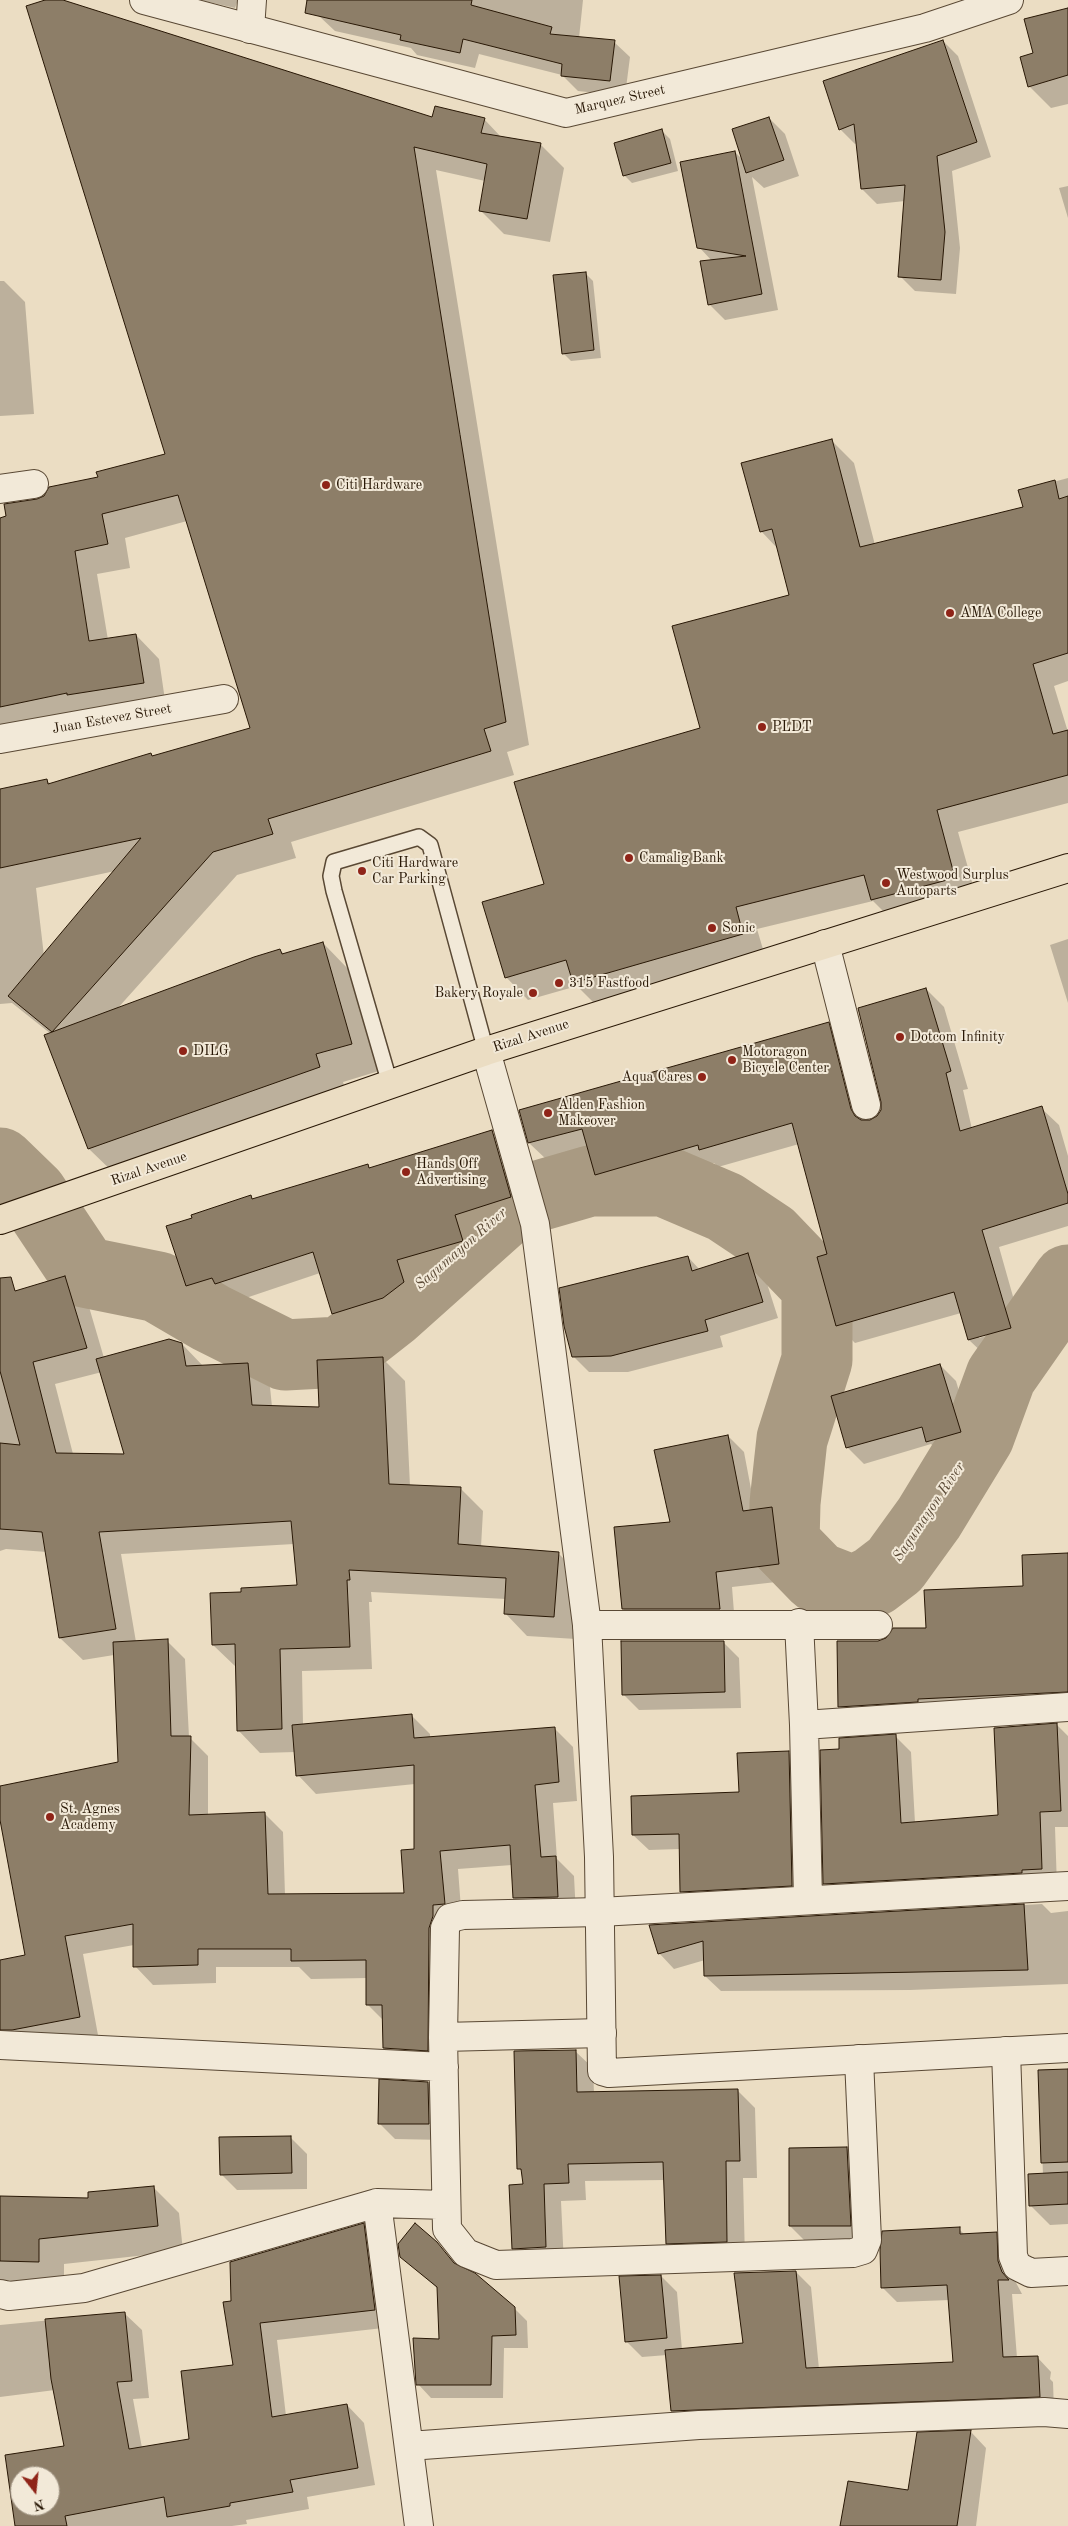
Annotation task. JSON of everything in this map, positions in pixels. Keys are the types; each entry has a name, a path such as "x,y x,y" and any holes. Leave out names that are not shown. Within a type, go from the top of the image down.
{"main road":[{"name":"Rizal Avenue","path":"0,1220 486,1050 1068,868"}],"street":[{"name":"Marquez Street","path":"144,0 566,113 925,28 1009,0"},
{"path":"250,29 252,0"},
{"path":"0,489 34,484"},
{"name":"Juan Estevez Street","path":"0,739 224,699"},
{"path":"825,944 866,1105"},
{"path":"486,1050 535,1224 587,1625 600,1912 602,2033 600,2062 602,2070 609,2073 1068,2048"},
{"path":"587,1625 799,1623 878,1625"},
{"path":"799,1623 804,1725 808,1900"},
{"path":"804,1725 1068,1707"},
{"path":"859,2058 867,2240 863,2250 858,2252 496,2264 466,2254 446,2229 443,2038 445,1928 450,1918 463,1915 600,1912 1068,1886"},
{"path":"443,2038 602,2033"},
{"path":"0,2045 444,2067"},
{"path":"1006,2051 1013,2256 1017,2266 1031,2274 1068,2271"},
{"path":"0,2294 9,2296 84,2288 377,2203 446,2205"},
{"path":"377,2203 419,2526"},
{"path":"409,2446 699,2425 1044,2412 1068,2414"}],"lane":[{"path":"390,1084 334,891 331,876 334,862 419,837 430,845 486,1050"}],"building":[{"name":"Citi Hardware","path":"45,0 63,0 432,117 435,106 485,118 481,133 541,143 527,219 479,211 487,164 414,147 506,722 484,729 491,751 268,819 273,834 213,852 52,1032 8,996 141,838 0,868 0,789 47,779 48,784 151,753 152,756 250,728 178,495 102,514 108,544 75,551 89,641 136,634 144,683 67,695 67,693 0,707 0,518 6,516 4,504 37,499 44,496 49,487 98,477 96,472 165,454 26,6"},
{"path":"307,0 472,0 471,5 552,27 550,34 615,40 610,81 561,76 562,64 463,39 460,53 400,40 401,35 305,13"},
{"path":"1068,8 1068,75 1028,87 1020,57 1033,53 1024,19"},
{"path":"943,40 977,142 937,156 945,232 941,280 898,277 905,185 861,189 854,124 839,130 823,81"},
{"path":"769,117 784,160 746,173 732,129"},
{"path":"662,129 671,163 623,176 614,143"},
{"path":"735,151 762,294 708,305 700,261 746,256 697,248 680,162"},
{"path":"586,272 594,350 562,354 553,275"},
{"path":"832,439 860,547 1023,507 1018,490 1055,480 1059,499 1068,496 1068,653 1033,664 1053,734 1068,730 1068,775 937,810 955,878 871,900 864,875 736,907 743,934 573,983 566,960 505,978 482,902 544,884 514,782 700,728 672,626 789,595 772,529 760,532 741,463"},
{"name":"DILG","path":"323,942 352,1044 316,1054 320,1067 88,1149 44,1035 254,957 280,949 282,954"},
{"path":"926,988 951,1071 946,1073 960,1131 1042,1106 1068,1194 1068,1203 982,1230 1011,1328 968,1340 954,1292 836,1326 817,1257 827,1254 792,1123 699,1150 698,1145 595,1175 582,1129 528,1143 519,1110 829,1022 851,1109 855,1116 861,1120 870,1120 877,1116 881,1110 881,1102 858,1008"},
{"path":"492,1130 511,1197 455,1215 463,1241 397,1260 404,1282 383,1298 332,1314 313,1252 215,1284 212,1278 186,1286 166,1226 192,1218 191,1215 251,1195 252,1199 368,1164 369,1168"},
{"path":"748,1253 763,1302 705,1320 708,1331 611,1356 572,1357 564,1326 559,1288 688,1256 692,1271"},
{"path":"65,1276 87,1348 33,1362 56,1453 124,1454 96,1359 169,1339 182,1343 186,1366 248,1363 252,1405 319,1407 317,1360 383,1357 389,1484 461,1487 458,1544 559,1552 554,1617 504,1614 506,1578 349,1570 350,1580 347,1580 350,1647 280,1649 282,1729 237,1731 235,1644 212,1645 210,1593 241,1592 241,1588 297,1585 291,1521 99,1532 116,1629 59,1638 42,1532 0,1529 0,1443 20,1445 0,1371 0,1278 11,1277 15,1291"},
{"path":"940,1364 961,1432 926,1442 922,1427 846,1448 831,1396"},
{"path":"728,1435 743,1511 772,1507 779,1564 716,1572 720,1609 622,1609 614,1527 670,1522 654,1450"},
{"path":"1068,1553 1068,1692 918,1699 918,1702 838,1707 837,1641 878,1641 886,1638 893,1628 926,1628 924,1590 1023,1586 1022,1555"},
{"path":"168,1639 171,1736 191,1736 189,1815 265,1812 268,1894 404,1893 401,1850 414,1849 414,1765 296,1776 292,1725 412,1714 414,1738 555,1727 559,1782 535,1785 541,1857 556,1856 558,1897 513,1898 510,1845 440,1851 445,1904 433,1905 433,1916 429,1928 428,2051 383,2048 382,2005 366,2005 366,1960 291,1961 291,1949 198,1949 198,1965 133,1967 133,1924 65,1936 80,2017 12,2030 0,2030 0,1960 25,1955 0,1820 0,1786 118,1762 113,1642"},
{"path":"621,1641 724,1641 725,1692 622,1695"},
{"path":"1057,1723 1061,1811 1040,1812 1042,1869 1022,1870 1022,1873 823,1884 820,1750 839,1749 839,1738 896,1734 901,1823 998,1815 994,1728"},
{"path":"789,1751 792,1886 680,1892 679,1834 632,1835 631,1796 739,1792 737,1753"},
{"path":"1024,1904 1028,1970 704,1976 703,1941 658,1954 649,1925"},
{"path":"576,2050 577,2092 738,2089 740,2161 726,2161 727,2242 666,2244 663,2162 568,2164 569,2183 544,2184 546,2247 512,2249 509,2185 523,2184 521,2169 517,2169 514,2051"},
{"path":"1068,2069 1068,2162 1041,2163 1038,2070"},
{"path":"379,2079 428,2082 429,2124 378,2124"},
{"path":"291,2136 292,2173 220,2175 219,2137"},
{"path":"847,2147 851,2226 789,2226 789,2148"},
{"path":"1068,2172 1068,2204 1029,2206 1028,2174"},
{"path":"154,2186 158,2226 39,2239 39,2262 0,2261 0,2196 88,2198 88,2192"},
{"path":"364,2223 375,2310 260,2323 272,2417 347,2404 358,2468 290,2480 293,2492 167,2517 164,2497 65,2516 67,2526 15,2526 14,2516 60,2516 60,2466 10,2466 10,2490 5,2455 64,2446 51,2379 45,2319 125,2312 132,2381 117,2382 129,2449 189,2439 181,2371 233,2365 223,2302 231,2301 230,2262"},
{"path":"415,2223 437,2242 454,2263 475,2273 515,2307 516,2335 492,2336 491,2385 416,2385 413,2338 439,2339 437,2287 400,2257 398,2244"},
{"path":"960,2227 960,2234 997,2232 998,2261 1002,2272 1009,2280 998,2280 1003,2357 1038,2356 1040,2397 671,2411 665,2350 743,2343 734,2273 796,2271 806,2368 953,2362 947,2285 881,2288 880,2250 882,2231"},
{"path":"661,2275 667,2338 625,2342 619,2276"},
{"path":"971,2430 957,2526 840,2526 848,2481 908,2490 917,2432"}],"waterway":[{"name":"Sagumayon River","path":"0,1163 32,1194 84,1272 158,1287 211,1318 285,1355 341,1352 392,1312 514,1203 590,1181 664,1181 725,1207 770,1237 817,1286 817,1360 792,1439 785,1503 784,1543 817,1577 853,1591 874,1581 895,1565 929,1518 979,1436 1001,1376 1068,1280"}],"place":[{"name":"Citi Hardware","path":"326,485"},
{"name":"AMA College","path":"950,613"},
{"name":"PLDT","path":"762,727"},
{"name":"Camalig Bank","path":"629,858"},
{"name":"Citi Hardware Car Parking","path":"362,871"},
{"name":"Westwood Surplus Autoparts","path":"886,883"},
{"name":"Sonic","path":"712,928"},
{"name":"315 Fastfood","path":"559,983"},
{"name":"Bakery Royale","path":"533,993"},
{"name":"Dotcom Infinity","path":"900,1037"},
{"name":"DILG","path":"183,1051"},
{"name":"Motoragon Bicycle Center","path":"732,1060"},
{"name":"Aqua Cares","path":"702,1077"},
{"name":"Alden Fashion Makeover","path":"548,1113"},
{"name":"Hands Off Advertising","path":"406,1172"},
{"name":"St. Agnes Academy","path":"50,1817"}]}
